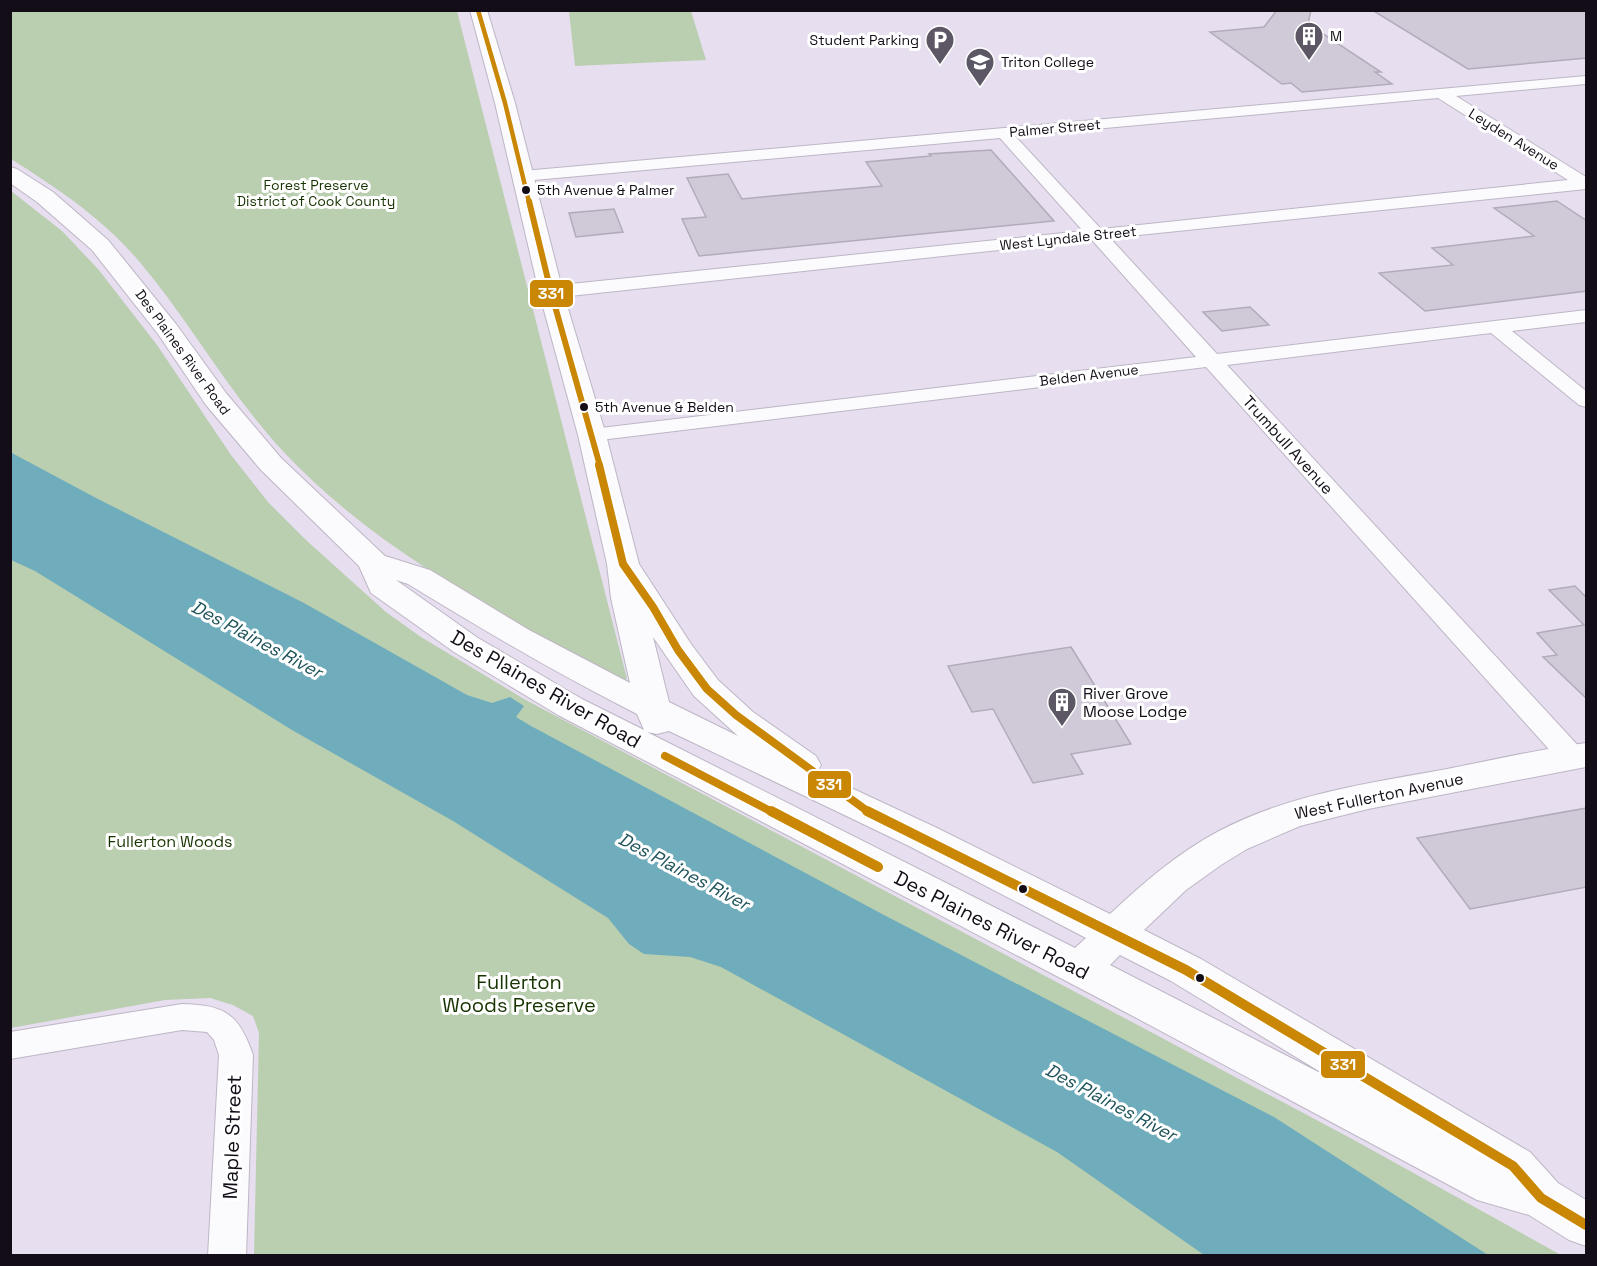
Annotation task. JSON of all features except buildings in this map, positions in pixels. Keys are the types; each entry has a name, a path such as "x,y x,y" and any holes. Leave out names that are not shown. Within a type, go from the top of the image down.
{"main road":[{"path":"478,10 523,176 551,292 592,435 622,564 627,598 665,756"},
{"name":"Des Plaines River Road","path":"10,174 45,197 100,244 167,329 216,399 271,464 374,564 382,586 466,645 570,707 1494,1186 1571,1210"},
{"name":"Des Plaines River Road","path":"374,564 419,577 517,637 653,708 861,808 1186,970 1513,1166 1571,1210"},
{"path":"622,564 653,607 678,650 707,689 736,715 861,808"},
{"name":"West Fullerton Avenue","path":"1079,970 1158,893 1205,856 1250,831 1282,817 1353,799 1580,757"}],"street":[{"name":"Palmer Street","path":"523,176 1587,80"},
{"name":"Leyden Avenue","path":"1441,93 1586,184"},
{"name":"Trumbull Avenue","path":"1004,133 1211,361 1580,757"},
{"name":"West Lyndale Street","path":"551,292 1586,184"},
{"name":"Belden Avenue","path":"592,435 1587,316"},
{"path":"1495,327 1587,401"},
{"name":"Maple Street","path":"10,1046 182,1017 204,1017 219,1023 229,1032 236,1055 227,1256"}],"green space":[{"name":"Forest Preserve District of Cook County","path":"11,11 457,11 627,679 620,680 485,604 398,549 356,518 317,485 261,426 157,283 124,245 94,217 11,159"},
{"path":"569,11 691,11 706,60 575,66"},
{"name":"Fullerton Woods Preserve","path":"11,191 62,231 98,269 157,345 231,455 268,502 307,541 386,612 421,637 524,699 1354,1140 1561,1255 254,1255 259,1033 253,1016 233,1005 210,998 165,1000 11,1028"}],"water":[{"name":"Des Plaines River","path":"10,452 304,603 467,695 492,703 510,697 524,706 516,717 531,726 884,915 1274,1117 1488,1255 1204,1255 1057,1152 721,967 690,957 644,954 629,944 608,918 453,821 292,730 35,571 11,560"}],"transit line":[{"name":"331","path":"478,10 505,103 551,292 592,435 623,564 653,607 678,650 707,689 736,715 861,808 1186,970 1513,1166 1541,1198 1586,1225"},
{"name":"331","path":"665,756 878,867"}],"place":[{"name":"M","path":"1309,62"},
{"name":"Student Parking","path":"940,66"},
{"name":"Triton College","path":"980,88"},
{"name":"5th Avenue & Palmer","path":"526,190"},
{"name":"5th Avenue & Belden","path":"584,407"},
{"name":"River Grove Moose Lodge","path":"1062,728"}],"park label":[{"name":"Fullerton Woods","path":"170,841"}]}
